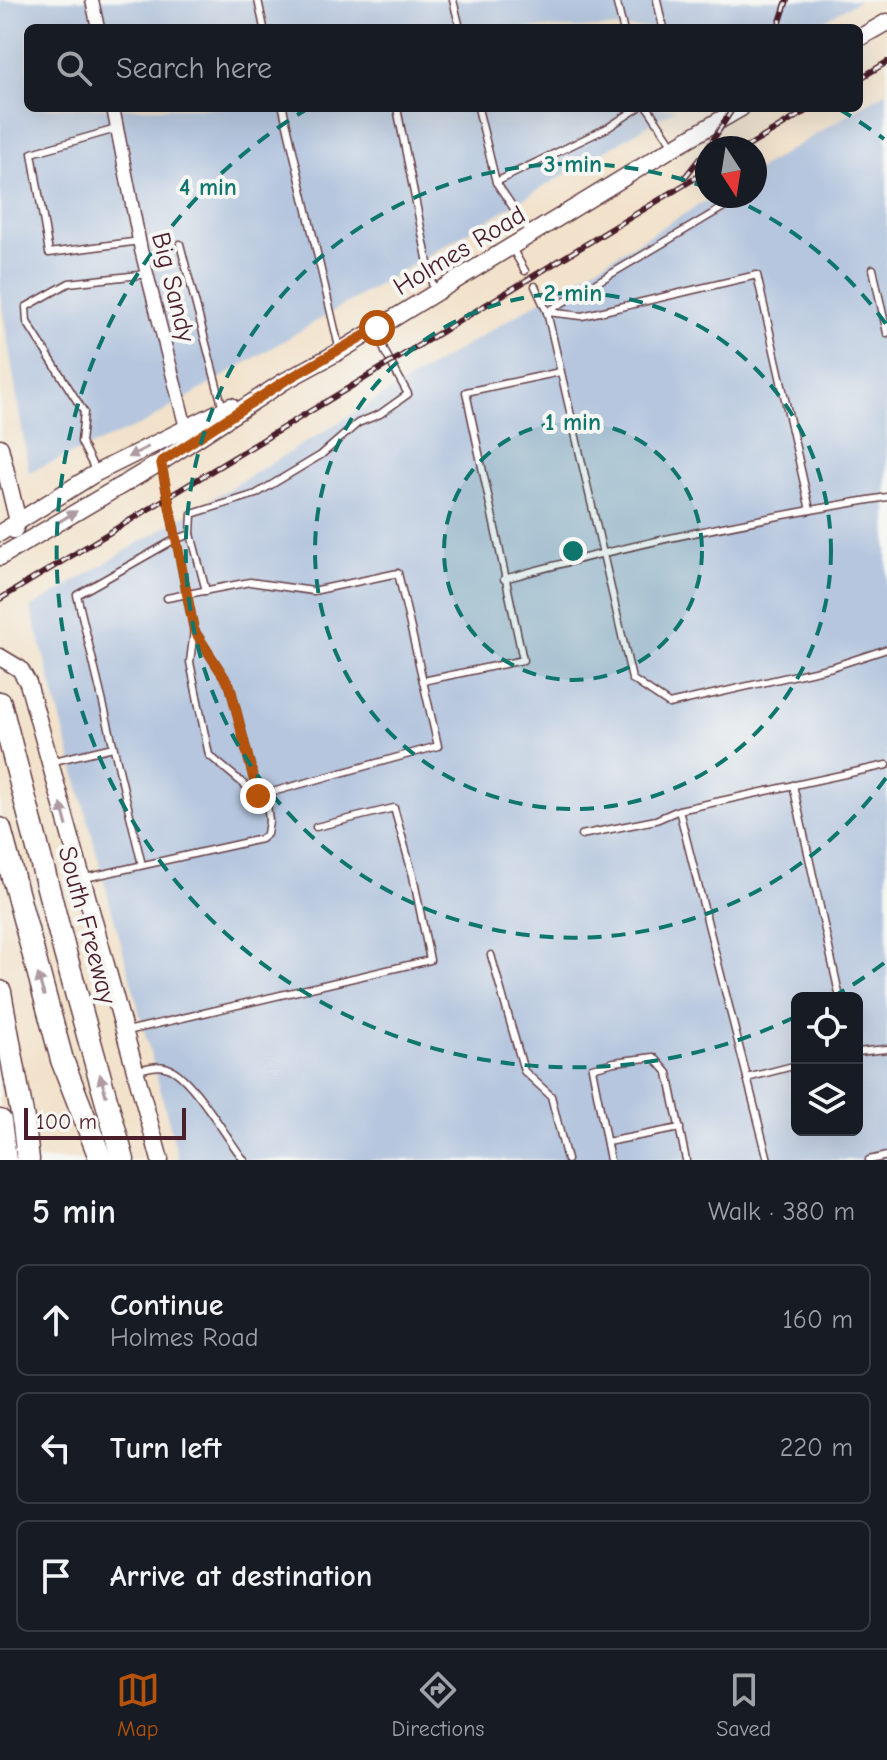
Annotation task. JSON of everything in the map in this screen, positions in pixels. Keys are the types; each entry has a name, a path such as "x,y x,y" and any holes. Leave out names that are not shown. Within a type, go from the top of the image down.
{"highway":[{"name":"South Freeway","path":"0,703 123,1160"},
{"path":"0,829 62,1060 101,1160"},
{"path":"0,992 28,1160"},
{"path":"70,1084 85,1160"},
{"path":"0,1121 5,1160"}],"main road":[{"path":"863,36 887,22"},
{"name":"Holmes Road","path":"0,533 96,473 340,351 734,112"},
{"name":"Holmes Road","path":"0,557 161,462 283,382"},
{"path":"0,447 18,522 0,557"},
{"path":"0,657 25,675 160,1160"}],"street":[{"path":"92,0 97,24"},
{"name":"Big Sandy","path":"114,112 140,241 186,428"}],"lane":[{"path":"258,0 263,24"},
{"path":"453,0 459,24"},
{"path":"616,0 622,24"},
{"path":"657,0 662,24"},
{"path":"284,112 340,351"},
{"path":"398,112 434,294"},
{"path":"479,112 496,182 531,234"},
{"path":"496,182 609,127 632,112"},
{"path":"651,112 674,147"},
{"path":"117,128 32,153 49,253 140,241"},
{"path":"547,312 722,208"},
{"path":"180,244 223,409"},
{"path":"511,247 525,271"},
{"path":"873,269 887,333"},
{"path":"96,473 81,442 84,412 27,322 26,307 69,283 148,274"},
{"path":"547,312 582,316 757,275 810,510"},
{"path":"535,286 547,312 632,679 669,704 832,667 887,649"},
{"path":"206,591 191,534 192,514 256,494 321,455 358,423 380,414 408,394 385,352 377,328"},
{"path":"423,681 523,660 466,392 560,372"},
{"path":"82,878 261,839 267,834 269,821 230,686 194,630 161,462"},
{"path":"504,579 601,552 887,497"},
{"path":"142,865 77,595 174,540 191,534"},
{"path":"167,598 250,582 313,591 398,573 438,746 262,795"},
{"path":"194,630 190,662 209,755 262,795"},
{"path":"49,762 113,747"},
{"path":"581,835 656,820 679,810 887,765"},
{"path":"793,785 839,992"},
{"path":"124,1031 430,960 413,876 394,808 316,827"},
{"path":"679,810 768,1160"},
{"path":"491,955 524,1071 551,1096 567,1160"},
{"path":"863,1051 887,1049"},
{"path":"610,1160 592,1068 654,1057 668,1073 686,1160"},
{"path":"135,1070 156,1066 173,1069 188,1084 244,1160"},
{"path":"747,1078 791,1067"},
{"path":"607,1142 680,1128"},
{"path":"869,1160 887,1156"}],"shaded area":[{"path":"0,0 859,0 819,24 24,24 24,112 670,112 143,424 29,472 0,294"},
{"path":"887,91 887,1160 179,1160 31,608 695,207 767,208 767,164 852,112 863,112 863,106"}],"railway":[{"path":"779,24 787,0"},
{"path":"863,77 887,62"},
{"path":"716,136 730,112"},
{"path":"765,136 804,112"},
{"path":"685,177 695,164"},
{"path":"0,599 695,178"}],"route":[{"path":"258,796 230,686 194,630 161,462 283,382 377,328"}]}
